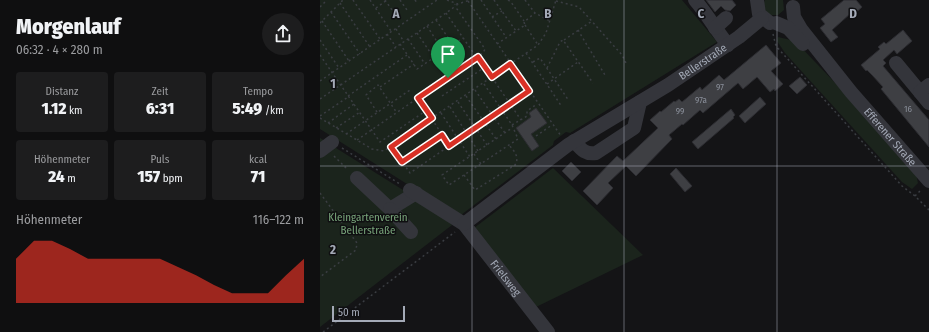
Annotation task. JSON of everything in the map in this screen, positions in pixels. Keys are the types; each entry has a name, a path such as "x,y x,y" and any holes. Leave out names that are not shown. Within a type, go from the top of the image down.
{"street":[{"path":"695,0 711,19 715,28 728,45"},
{"path":"757,0 757,9 762,18"},
{"path":"774,29 789,16 792,3"},
{"name":"Efferener Straße","path":"792,3 796,23 851,92 929,181"},
{"path":"715,28 726,18"},
{"name":"Efferener Straße","path":"762,18 774,29 788,28 851,92"},
{"name":"Bellerstraße","path":"464,224 564,137 640,102 728,45 762,18"},
{"path":"896,63 926,93"},
{"path":"564,137 585,152 590,154 596,153 630,133 636,123 640,102"},
{"path":"357,178 411,232"},
{"path":"390,210 413,191"},
{"name":"Frielsweg","path":"413,191 464,224 548,332"}],"path":[{"path":"320,7 327,0"},
{"path":"320,23 343,0"},
{"path":"353,0 380,39"},
{"path":"370,0 391,32"},
{"path":"375,8 386,0 397,17"},
{"path":"400,0 407,10"},
{"path":"320,81 437,0"},
{"path":"447,0 456,4 469,1 537,104 564,137"},
{"path":"481,0 506,38"},
{"path":"494,0 516,31"},
{"path":"508,0 511,2 524,22 524,25 538,45"},
{"path":"525,0 535,13 550,20"},
{"path":"407,55 320,117 327,123 379,152 391,147 538,45 546,33 556,1 580,7 622,55 626,63"},
{"path":"340,3 370,47"},
{"path":"320,99 436,20 453,8 456,4"},
{"path":"357,140 483,53 485,49 457,9 456,4"},
{"path":"492,17 502,11"},
{"path":"331,12 360,54"},
{"path":"446,13 521,120"},
{"path":"524,22 535,13"},
{"path":"436,20 453,45"},
{"path":"322,21 349,61"},
{"path":"547,68 560,42 592,21"},
{"path":"497,44 524,25"},
{"path":"427,26 444,51"},
{"path":"396,29 404,42"},
{"path":"774,29 776,46 837,116 902,186 929,210"},
{"path":"578,30 605,75"},
{"path":"417,33 434,58"},
{"path":"387,34 396,47"},
{"path":"400,44 417,69 463,38"},
{"path":"408,39 424,64"},
{"path":"320,40 339,68"},
{"path":"563,40 593,83"},
{"path":"526,53 562,108"},
{"path":"320,55 380,142 427,110"},
{"path":"533,63 540,58 569,101"},
{"path":"547,84 579,62"},
{"path":"377,112 366,94 378,85 380,87 414,64"},
{"path":"442,96 485,67"},
{"path":"483,83 502,110 512,126 518,139 450,185 442,175 505,133 512,126 527,116 527,111 537,104"},
{"path":"380,87 397,113"},
{"path":"474,89 505,133"},
{"path":"346,134 410,90"},
{"path":"391,147 410,173 529,91"},
{"path":"466,95 496,139"},
{"path":"418,98 449,146"},
{"path":"457,101 487,145"},
{"path":"327,123 354,104"},
{"path":"449,106 478,151"},
{"path":"336,128 360,112"},
{"path":"441,113 470,157"},
{"path":"402,162 442,135"},
{"path":"536,136 564,137"},
{"path":"464,175 475,190 515,165 517,160 516,155 509,145"},
{"path":"326,147 357,178"},
{"path":"326,147 413,191"},
{"path":"474,154 481,164"},
{"path":"320,193 357,243 356,250 320,277"},
{"path":"323,332 448,239 464,224"}],"green space":[{"path":"320,0 682,0 717,42 570,133 566,132 554,141 553,145 461,215 456,215 320,129"},
{"path":"765,0 783,0 784,10 778,15 770,15 764,9"},
{"path":"778,37 795,41 840,88 916,174 918,183 912,189 902,182 785,53 777,41"},
{"name":"Kleingartenverein Bellerstraße","path":"320,138 435,210 452,225 320,327"},
{"path":"553,168 643,255 536,307 474,228"}],"building":[{"path":"706,0 732,0 736,5 730,11 725,10 721,6 715,12"},
{"path":"844,0 856,0 862,7 853,15 851,13 832,30 838,37 831,42 820,28 825,24 821,19"},
{"path":"903,30 912,41 897,54 894,50 883,60 886,63 883,66 929,120 929,147 881,89 883,87 861,65 880,49 878,47 884,42 886,44"},
{"path":"766,45 781,63 771,71 783,84 775,91 774,89 770,92 757,77 743,89 738,83 703,113 700,110 669,135 672,139 636,176 626,166 608,183 613,188 597,205 583,191 617,156 623,161 658,128 650,120 660,111 661,112 674,101 675,102 679,99 682,102 700,87 702,90 719,75 724,80"},
{"path":"800,77 807,85 797,94 789,86"},
{"path":"760,97 766,104 745,123 739,116"},
{"path":"536,108 547,123 531,134 539,146 532,151 516,128 531,117 529,113"},
{"path":"731,109 735,115 733,117 734,118 698,149 692,142"},
{"path":"571,162 581,172 572,181 562,171"},
{"path":"676,168 692,186 685,192 670,174"}],"route":[{"path":"478,57 492,77 510,64 529,91 449,146 442,135 402,162 391,147 432,118 418,98 448,78 478,57"}]}
